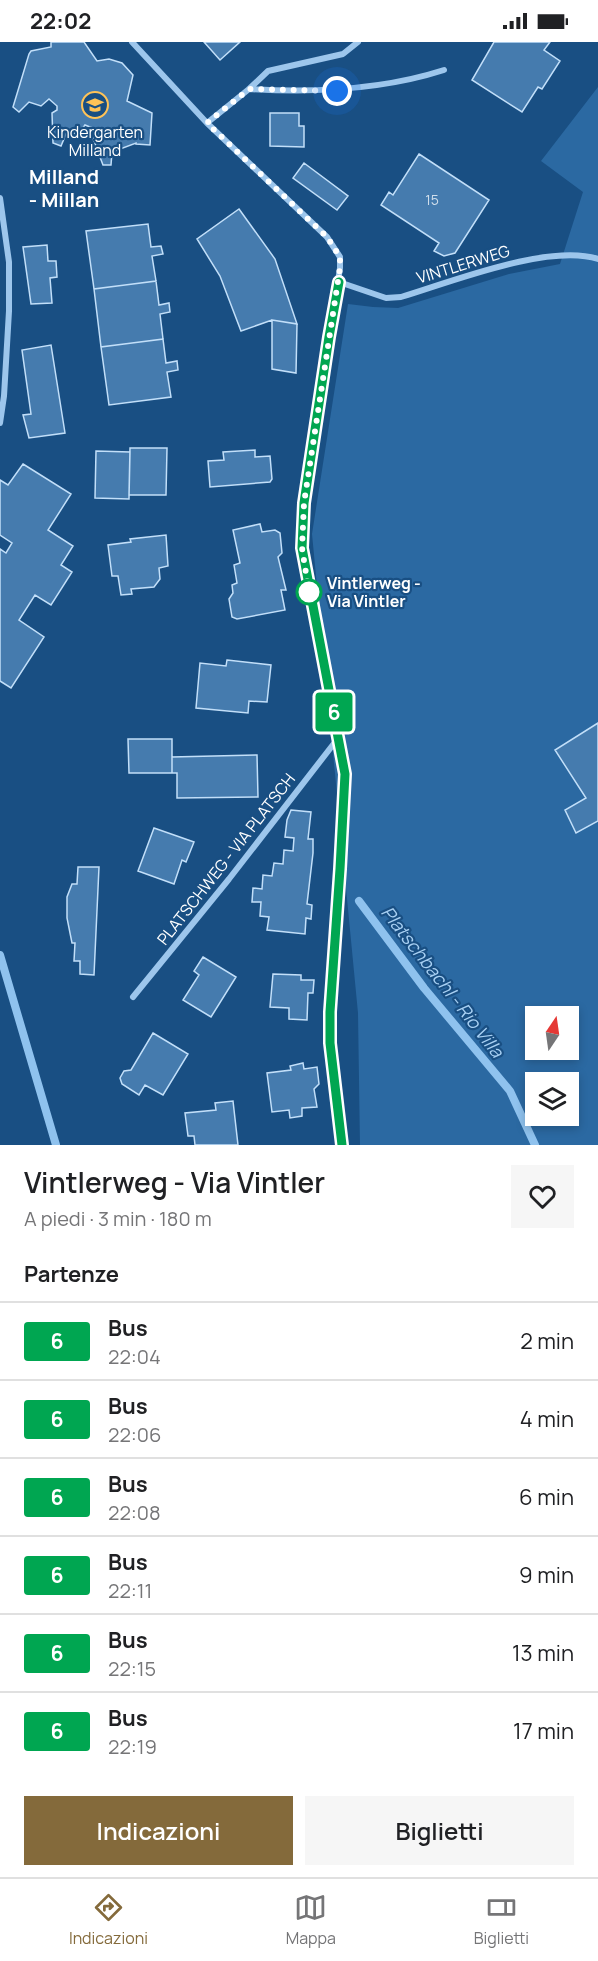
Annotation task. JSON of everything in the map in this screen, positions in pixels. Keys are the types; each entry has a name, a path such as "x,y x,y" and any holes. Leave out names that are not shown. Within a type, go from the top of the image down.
{"street":[{"path":"132,42 207,123 334,245 340,257 339,282 304,503 302,548 345,774 330,1012 330,1043 342,1145"},
{"path":"207,123 268,71 343,54 358,42"},
{"path":"249,89 337,91 423,77 444,70"},
{"path":"0,198 9,262 9,311 4,396 0,423"},
{"name":"VINTLERWEG","path":"339,282 386,298 401,297 531,259 576,256 598,259"},
{"name":"PLATSCHWEG - VIA PLATSCH","path":"133,997 229,879 339,737"}],"shaded area":[{"path":"598,87 598,1145 360,1145 358,1013 312,534 348,304 398,308 509,274 560,264 583,192 541,161"}],"building":[{"name":"Kindergarten Milland","path":"51,42 84,42 97,61 109,59 122,63 133,75 127,101 152,113 150,145 136,143 112,152 111,165 103,165 92,136 96,132 95,129 85,125 79,133 66,134 61,146 53,143 52,113 57,110 57,106 49,99 41,106 29,102 19,112 13,107 29,54 31,51 51,47"},
{"path":"204,42 240,42 220,60"},
{"path":"494,42 550,42 544,50 560,61 542,89 538,87 522,112 472,80"},
{"path":"270,113 299,113 299,126 304,126 304,147 270,146"},
{"path":"419,154 489,200 455,253 444,256 434,251 439,243 381,205 389,192 393,195"},
{"path":"304,163 348,196 337,210 293,178"},
{"path":"239,209 275,259 297,324 272,320 241,331 220,276 197,239"},
{"path":"148,224 151,247 161,246 163,254 152,256 156,281 94,289 86,231"},
{"path":"47,245 48,261 56,261 57,277 50,278 52,303 31,304 23,247"},
{"path":"156,281 159,305 169,303 170,312 160,314 163,339 101,347 94,289"},
{"path":"272,320 297,324 296,373 272,369"},
{"path":"163,339 166,363 177,361 178,370 167,372 171,397 109,405 101,347"},
{"path":"51,345 65,433 29,438 23,415 31,414 22,350"},
{"path":"130,448 167,448 166,495 129,495"},
{"path":"255,450 255,457 270,456 272,479 270,482 210,487 208,461 224,460 223,452"},
{"path":"96,451 130,452 129,499 95,498"},
{"path":"23,464 71,494 48,530 73,546 61,565 72,572 51,605 35,595 19,620 44,637 11,688 0,681 0,549 6,553 12,543 0,535 0,480 8,485"},
{"path":"260,524 262,532 275,530 280,533 282,553 278,557 286,590 281,590 285,610 237,619 232,617 229,599 233,593 232,585 237,583 234,565 240,563 233,530"},
{"path":"166,535 168,566 159,568 160,579 154,587 131,589 132,594 121,595 118,576 112,576 108,545 131,542 130,539"},
{"path":"227,660 271,665 267,702 249,701 248,713 196,708 200,663 226,666"},
{"path":"598,723 598,821 576,833 565,810 586,798 555,750"},
{"path":"128,739 172,739 172,773 129,773"},
{"path":"257,755 258,797 177,798 177,773 172,773 172,757"},
{"path":"291,810 311,812 308,839 313,839 313,853 307,904 312,905 311,919 306,918 305,934 267,930 269,917 260,916 261,902 252,902 253,888 262,889 263,875 272,876 274,863 283,864 284,850 293,851 294,838 285,837"},
{"path":"154,828 194,842 186,862 182,860 174,884 138,871"},
{"path":"78,867 99,867 94,975 80,974 80,961 74,961 75,943 72,943 67,918 67,897 72,884 77,884"},
{"path":"203,957 236,977 211,1017 183,1000 199,975 194,971"},
{"path":"273,974 301,975 301,980 314,980 313,993 308,993 307,1020 289,1019 289,1008 270,1007"},
{"path":"153,1033 188,1054 163,1095 145,1085 139,1095 122,1084 120,1078 124,1071 131,1070"},
{"path":"303,1063 304,1069 317,1067 319,1084 314,1089 317,1107 302,1108 302,1116 290,1118 289,1110 272,1112 267,1073 291,1070 290,1066"},
{"path":"233,1101 238,1145 195,1145 194,1136 188,1136 185,1113 216,1110 215,1103"}],"waterway":[{"name":"Platschbachl - Rio Villa","path":"359,901 424,988 510,1091 535,1145"},
{"path":"0,955 56,1145"}],"bus line":[{"name":"6","path":"339,282 304,503 302,548 345,774 330,1012 330,1043 342,1145"}],"place":[{"name":"Kindergarten Milland","path":"95,105"},
{"name":"Vintlerweg - Via Vintler","path":"309,592"}],"district":[{"name":"Milland - Millan","path":"64,188"}],"route":[{"path":"309,592 302,548 304,503 339,282 340,257 327,237 207,123 249,89 337,91"}]}
